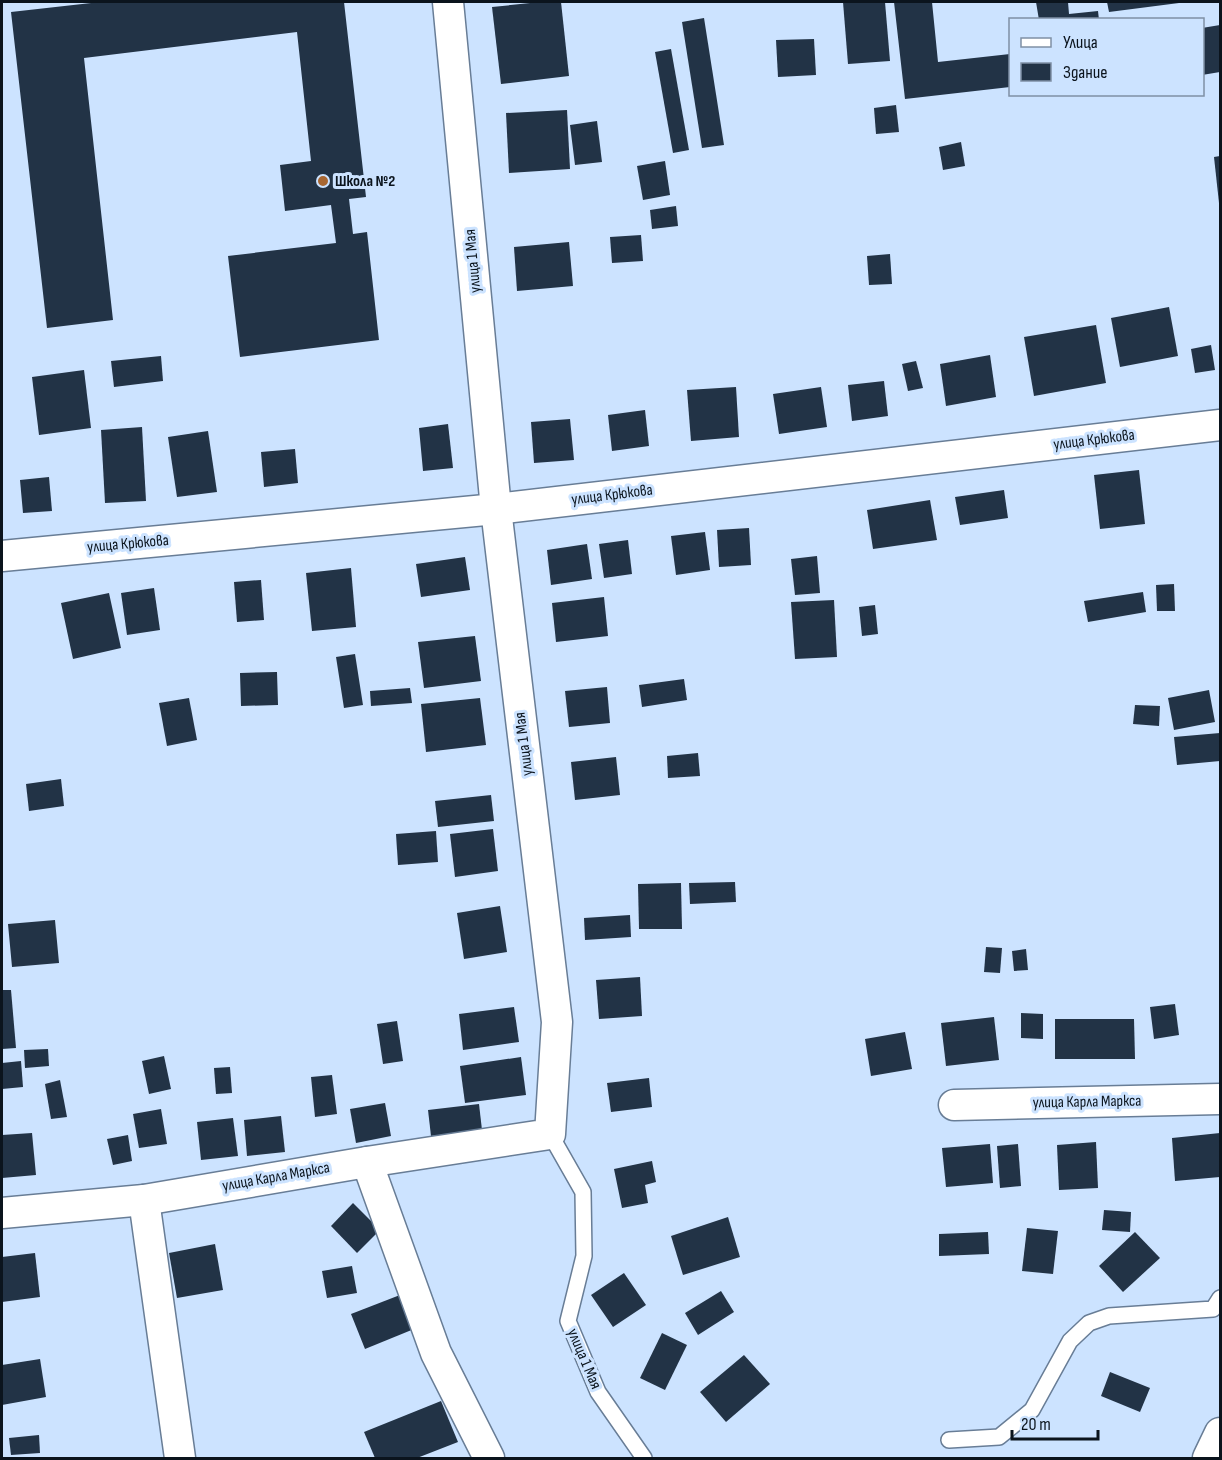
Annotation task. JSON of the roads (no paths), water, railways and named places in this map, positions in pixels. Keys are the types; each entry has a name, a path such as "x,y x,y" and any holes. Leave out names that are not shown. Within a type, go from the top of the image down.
{"street":[{"name":"улица 1 Мая","path":"448,2 496,509 557,1022 550,1134"},
{"name":"улица Крюкова","path":"2,556 496,509 1221,425"},
{"name":"улица Карла Маркса","path":"954,1105 1221,1099"},
{"name":"улица Карла Маркса","path":"2,1213 144,1200 550,1134"},
{"path":"367,1162 436,1353 489,1458"},
{"path":"144,1200 180,1458"},
{"path":"1208,1458 1221,1433"}],"lane":[{"name":"улица 1 Мая","path":"550,1134 583,1192 584,1256 568,1321 598,1392 644,1458"},
{"path":"949,1440 999,1437 1032,1410 1070,1341 1089,1323 1109,1316 1213,1309 1221,1298"}],"place":[{"name":"Школа №2","path":"323,181"}]}
